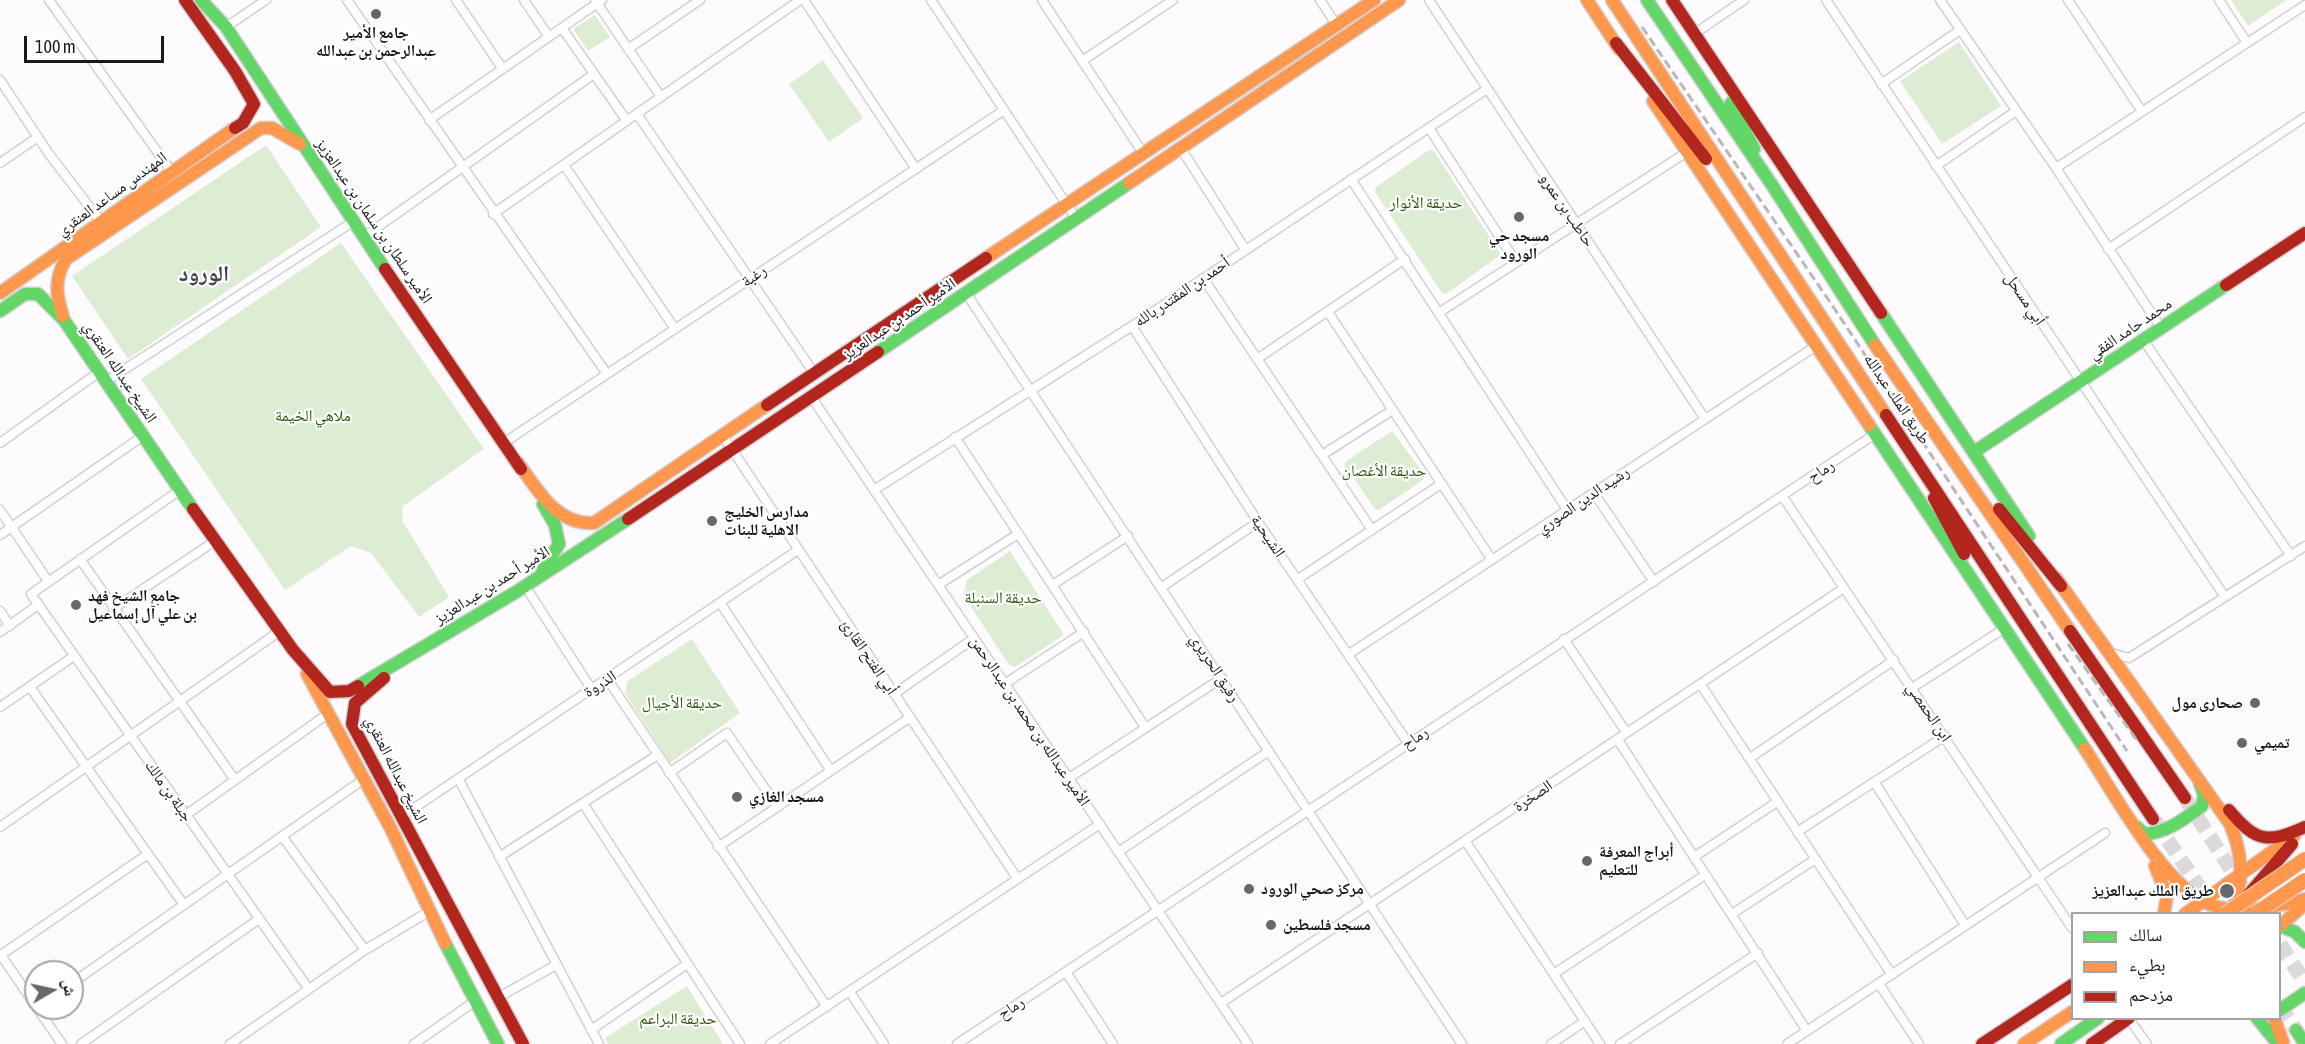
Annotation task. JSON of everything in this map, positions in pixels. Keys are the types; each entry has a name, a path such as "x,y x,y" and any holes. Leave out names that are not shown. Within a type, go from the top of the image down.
{"main road":[{"name":"الأمير سلطان بن سلمان بن عبدالعزيز","path":"185,0 201,8 226,27 456,375 518,463"},
{"name":"الأمير أحمد بن عبدالعزيز","path":"518,463 562,518 573,524 594,523 1066,204 1374,0"},
{"name":"الأمير أحمد بن عبدالعزيز","path":"411,656 525,586 812,398 1002,268 1182,150 1399,0"},
{"path":"1587,0 1686,152 2003,625 2126,815 2167,873 2202,902 2234,912 2275,907 2305,899"},
{"name":"طريق الملك عبدالله","path":"1612,0 1909,446 2153,819"},
{"name":"طريق الملك عبدالله","path":"1647,0 1772,185 1851,310 2185,798"},
{"path":"1672,0 2061,586"},
{"name":"الأمير سلطان بن سلمان بن عبدالعزيز","path":"201,8 254,104 243,123"},
{"path":"1616,43 1681,124 1721,180 1751,209"},
{"path":"1709,57 1772,185"},
{"name":"المهندس مساعد العنقري","path":"0,293 102,223 171,171 243,123"},
{"path":"64,320 54,292 57,273 66,260 261,128 272,128 306,149"},
{"name":"محمد حامد الفقي","path":"1974,452 2305,232"},
{"path":"992,254 1002,268"},
{"path":"0,311 25,294 38,294 64,320"},
{"name":"الشيخ عبدالله العنقري","path":"64,320 280,632 330,692 349,692 411,656"},
{"path":"1930,424 2061,586 2230,824 2239,842 2242,872 2241,888 2234,912"},
{"path":"1909,446 1931,494 2003,625"},
{"path":"518,463 555,525 559,538 556,550 538,576"},
{"name":"الشيخ عبدالله العنقري","path":"293,650 364,779 399,823 425,862 523,1044"},
{"name":"الشيخ عبدالله العنقري","path":"411,656 363,695 352,711 352,724 399,823 412,873 428,912 498,1044"},
{"path":"2126,815 2144,834 2157,835 2202,806 2204,795 2201,786 2173,741"},
{"path":"2173,741 2247,832 2269,839 2305,829"},
{"path":"2126,815 2167,892 2165,912"},
{"path":"2188,912 2305,829"},
{"path":"2257,912 2305,882 2293,874 2287,859 2289,851 2305,829"},
{"path":"2234,912 2305,829"},
{"path":"412,873 407,852 410,849 414,849 425,862"},
{"path":"2234,912 2305,859"},
{"path":"2281,925 2305,904"},
{"path":"2281,926 2295,932 2305,942"},
{"path":"1982,1044 2071,986"},
{"path":"2281,1009 2305,993"},
{"path":"2024,1044 2071,1013"},
{"path":"2062,1043 2095,1020"},
{"path":"2092,1044 2128,1020"},
{"path":"2260,1020 2281,1044"},
{"path":"2264,1020 2281,1044"},
{"path":"2274,1020 2281,1044"},
{"path":"2296,1030 2305,1044"}],"street":[{"path":"49,0 171,171"},
{"path":"226,27 266,0"},
{"path":"347,0 607,374"},
{"path":"456,0 502,68"},
{"path":"524,0 549,37"},
{"path":"628,49 700,0"},
{"path":"494,214 800,0"},
{"path":"804,0 916,169"},
{"path":"932,0 1077,220"},
{"path":"1042,0 1143,153"},
{"path":"1082,61 1173,0"},
{"path":"1320,0 1336,24"},
{"name":"حاطب بن عمرو","path":"1430,0 1705,418"},
{"path":"1694,34 1744,0"},
{"name":"أبي مسحل","path":"1826,0 2225,597"},
{"path":"1940,0 2056,168 2161,328"},
{"path":"2068,0 2141,110"},
{"path":"2219,0 2247,43"},
{"path":"429,120 598,1 661,97"},
{"path":"2056,168 2141,110 2305,5"},
{"path":"562,28 627,121"},
{"path":"1881,84 1960,30"},
{"path":"365,236 594,74"},
{"path":"0,80 38,137 102,223"},
{"name":"أحمد بن المقتدر بالله","path":"874,490 1030,392 1488,90"},
{"name":"رغبة","path":"505,442 1004,110"},
{"path":"1936,166 2016,111"},
{"path":"637,114 814,373"},
{"path":"2108,249 2305,117"},
{"path":"1428,128 1516,262"},
{"path":"0,163 38,137"},
{"path":"1182,150 1245,249"},
{"path":"1440,312 1686,152"},
{"path":"564,165 675,329"},
{"path":"1351,179 1568,511"},
{"path":"0,443 354,221"},
{"path":"1257,359 1405,259"},
{"path":"1203,278 1372,530"},
{"name":"رفيق الحريري","path":"966,293 1462,1044"},
{"path":"1328,312 1391,411 1492,560"},
{"name":"الشيحية","path":"1131,326 1258,522 1408,743"},
{"path":"2144,341 2291,556"},
{"name":"رشيد الدين الصوري","path":"1349,654 1816,346"},
{"name":"الأمير عبدالله بن محمد بن عبدالرحمن","path":"812,398 1248,1044"},
{"path":"1322,455 1391,411"},
{"name":"رماح","path":"957,1044 1875,434"},
{"path":"0,535 143,436"},
{"name":"أبي الفتح القارئ","path":"723,436 1017,878"},
{"path":"955,437 1146,727"},
{"path":"1298,579 1441,484"},
{"path":"0,510 48,581 180,490"},
{"path":"1594,493 1654,582"},
{"name":"ابن الحمصي","path":"1783,497 2071,925"},
{"path":"1162,588 1258,522"},
{"path":"938,585 1018,534"},
{"path":"1053,584 1128,536"},
{"path":"113,609 215,541"},
{"path":"2110,653 2129,657 2305,546"},
{"name":"الذروة","path":"399,823 798,550"},
{"path":"80,559 235,780"},
{"name":"جبلة بن مالك","path":"48,581 31,594 308,988"},
{"path":"525,586 592,690"},
{"name":"الصخرة","path":"1221,1004 1844,588"},
{"path":"721,604 831,771"},
{"path":"0,632 39,605"},
{"path":"0,611 10,626"},
{"path":"1912,688 2003,625"},
{"path":"0,827 280,632"},
{"path":"1006,683 1084,632"},
{"path":"894,694 973,639"},
{"path":"1564,639 1626,732"},
{"path":"0,708 74,656"},
{"path":"1750,758 1894,660"},
{"path":"1069,778 1222,678"},
{"path":"608,680 656,756 827,1007"},
{"path":"1701,684 1814,860 1892,975"},
{"path":"30,687 184,905"},
{"path":"186,815 328,713"},
{"path":"718,847 909,718"},
{"path":"669,773 727,733 777,806"},
{"path":"1797,832 1945,736"},
{"path":"1618,740 1807,1031"},
{"path":"1118,852 1269,751"},
{"path":"499,857 584,805 656,756"},
{"path":"84,975 364,779"},
{"path":"459,780 599,1044"},
{"path":"1875,783 1965,925"},
{"path":"1694,857 1778,802"},
{"path":"584,805 740,1044"},
{"path":"770,1044 1100,824"},
{"path":"1787,1044 2105,833"},
{"path":"282,836 365,950"},
{"path":"1466,842 1600,1044"},
{"path":"24,989 0,955 148,854"},
{"path":"1732,914 1814,860"},
{"path":"1555,973 1705,875"},
{"path":"230,1044 365,950 428,912"},
{"path":"81,1044 259,918"},
{"path":"1620,1044 1758,953"},
{"path":"591,1030 687,964"},
{"path":"499,997 556,965"},
{"path":"1066,972 1113,1044"},
{"path":"1879,984 1919,1044"},
{"path":"850,992 884,1044"},
{"path":"414,1044 475,1001"},
{"path":"46,1020 62,1044"},
{"path":"2130,1020 2147,1044"},
{"path":"1551,1044 1584,1021"}],"green space":[{"path":"2231,0 2286,0 2248,26"},
{"path":"595,15 610,37 588,51 573,29"},
{"path":"1959,42 2001,106 1942,144 1900,81"},
{"path":"823,60 863,118 829,142 789,84"},
{"path":"266,145 321,227 128,359 72,276"},
{"name":"حديقة الأنوار","path":"1429,150 1434,151 1500,253 1446,294 1442,293 1375,192 1376,187"},
{"name":"ملاهي الخيمة","path":"341,243 484,449 403,506 402,520 449,597 419,617 371,553 351,546 285,590 141,379"},
{"name":"حديقة الأغصان","path":"1392,431 1424,474 1423,480 1379,510 1375,509 1345,466 1346,461"},
{"name":"حديقة السنبلة","path":"1010,551 1064,635 1015,667 1009,665 963,595 967,580"},
{"name":"حديقة الأجيال","path":"692,639 740,713 670,763 625,693 628,681"},
{"name":"حديقة البراعم","path":"687,986 723,1044 608,1044 605,1038"}],"tunnel":[{"path":"2185,798 2243,888"},
{"path":"2155,821 2216,912"},
{"path":"2281,946 2305,983"},
{"path":"2281,1008 2296,1030"}],"railway":[{"path":"1642,27 1834,308 2127,751"},
{"path":"2068,644 2138,742"}],"traffic: fast":[{"path":"201,0 226,27 385,269"},
{"path":"1647,0 1772,185 1875,345"},
{"path":"1731,103 1754,149"},
{"path":"878,352 1129,183"},
{"path":"1974,452 2226,285"},
{"path":"0,311 25,294 38,294 64,320 193,509"},
{"path":"1881,313 2029,536"},
{"path":"1869,425 2085,749"},
{"path":"542,571 559,544 555,525 543,504"},
{"path":"358,686 516,592 628,519"},
{"path":"2137,827 2144,834 2152,833 2168,828 2189,816 2202,806 2204,795 2200,784"},
{"path":"2281,926 2295,932 2305,942"},
{"path":"445,943 498,1044"},
{"path":"2281,1009 2305,993"},
{"path":"2061,1044 2095,1020"},
{"path":"2259,1020 2278,1044"},
{"path":"2296,1030 2305,1044"}],"traffic: slow":[{"path":"986,258 1374,0"},
{"path":"1129,183 1399,0"},
{"path":"1587,0 1619,49"},
{"path":"1612,0 1886,415"},
{"path":"1653,101 1869,425"},
{"path":"0,293 235,128"},
{"path":"63,316 57,287 59,273 66,259 261,128 272,128 300,144"},
{"path":"1875,345 2070,631"},
{"path":"518,463 549,504 559,512 581,522 594,523 767,405"},
{"path":"2056,578 2230,824 2240,857 2239,889 2232,912"},
{"path":"307,674 391,829 445,943"},
{"path":"2085,749 2159,861 2177,881 2196,896 2214,906 2237,910 2305,899"},
{"path":"2188,912 2294,836"},
{"path":"2228,912 2305,859"},
{"path":"2155,866 2167,895 2164,912"},
{"path":"2258,912 2305,880"},
{"path":"2281,925 2305,904"},
{"path":"2024,1044 2071,1013"},
{"path":"2275,1020 2283,1042"}],"traffic: jam":[{"path":"185,0 235,71 254,104 243,123 235,128"},
{"path":"1672,0 1881,313"},
{"path":"1616,43 1706,159"},
{"path":"2226,285 2305,233"},
{"path":"767,405 986,258"},
{"path":"385,269 521,469"},
{"path":"628,519 878,352"},
{"path":"1886,415 2153,819"},
{"path":"1934,498 1964,554"},
{"path":"193,509 293,650 330,692 349,691 358,686"},
{"path":"1999,509 2061,586"},
{"path":"2070,631 2185,798"},
{"path":"384,678 355,703 352,724 523,1044"},
{"path":"2229,810 2247,829 2263,837 2281,836 2305,827"},
{"path":"2249,894 2292,844"},
{"path":"1982,1044 2071,986"},
{"path":"2092,1044 2126,1020"}],"place":[{"name":"جامع الأمير عبدالرحمن بن عبدالله","path":"376,14"},
{"name":"مسجد حي الورود","path":"1519,217"},
{"name":"مدارس الخليج الاهلية للبنات","path":"712,521"},
{"name":"جامع الشيخ فهد بن علي آل إسماعيل","path":"76,605"},
{"name":"صحارى مول","path":"2255,703"},
{"name":"تمیمي","path":"2242,743"},
{"name":"مسجد الغازي","path":"737,797"},
{"name":"أبراج المعرفة للتعليم","path":"1587,861"},
{"name":"مركز صحي الورود","path":"1249,889"},
{"name":"طريق الملك عبدالعزيز","path":"2227,891"},
{"name":"مسجد فلسطين","path":"1271,925"}],"district":[{"name":"الورود","path":"204,274"}]}
